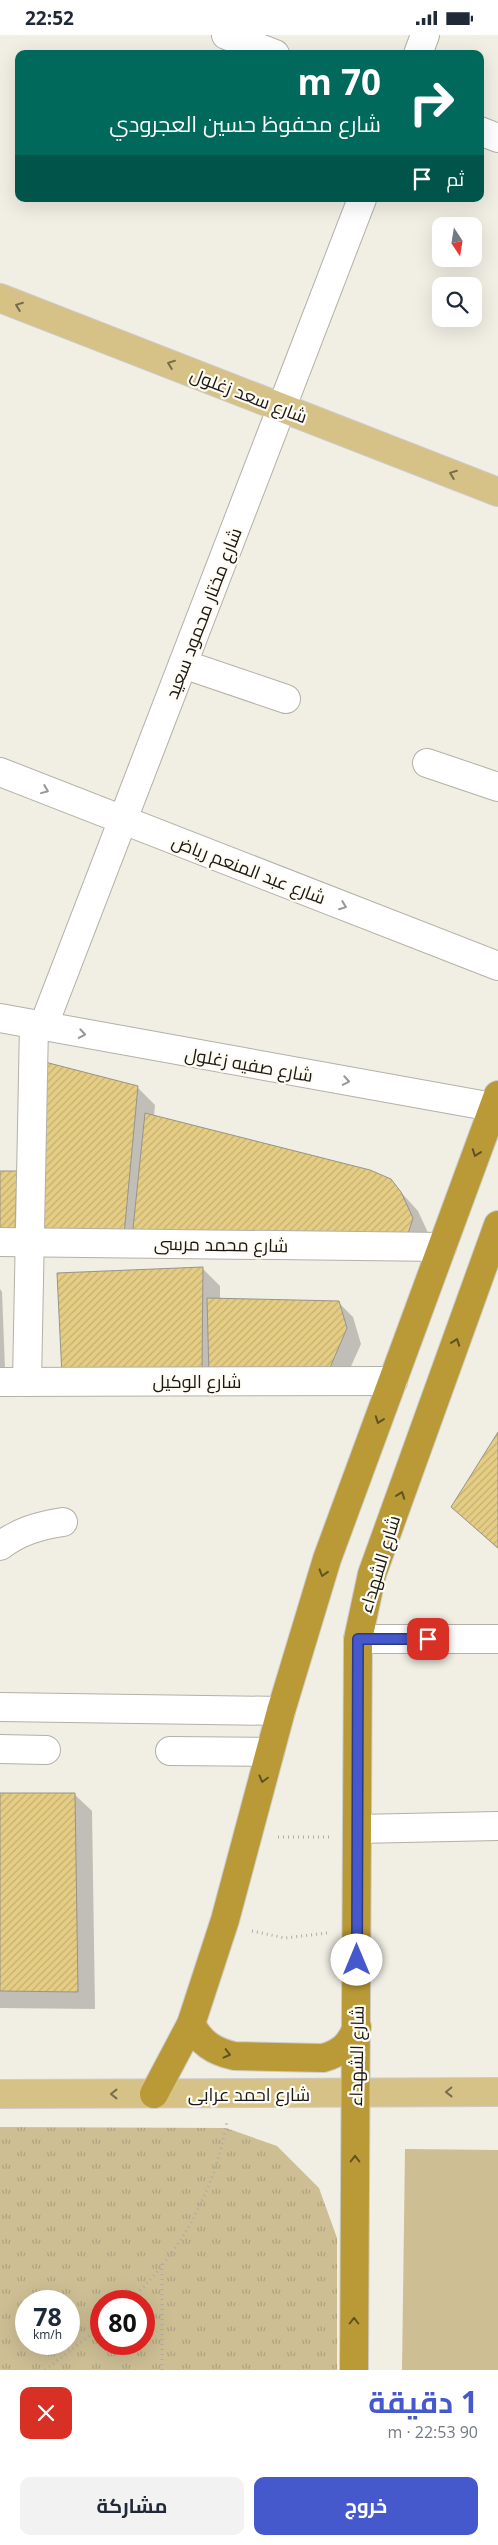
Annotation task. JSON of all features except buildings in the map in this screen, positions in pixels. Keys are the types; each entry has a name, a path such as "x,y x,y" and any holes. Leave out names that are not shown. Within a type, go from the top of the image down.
{"highway":[{"path":"154,2094 191,2024 225,1920 281,1711 327,1559 496,1103"},
{"name":"شارع الشهداء","path":"354,2370 358,1639 372,1574 495,1242"},
{"path":"191,2024 198,2036 208,2046 220,2053 234,2056 323,2058 335,2055 345,2048 357,2027"}],"main road":[{"name":"شارع سعد زغلول","path":"0,299 498,492"},
{"name":"شارع احمد عرابى","path":"0,2094 498,2092"}],"street":[{"path":"226,35 265,50"},
{"path":"419,50 425,35"},
{"path":"484,133 498,138"},
{"name":"شارع مختار محمود سعيد","path":"39,1026 123,820 361,202"},
{"path":"183,664 286,699"},
{"path":"427,763 498,787"},
{"name":"شارع عبد المنعم رياض","path":"0,772 498,966"},
{"name":"شارع صفيه زغلول","path":"0,1019 496,1103"},
{"path":"27,1382 30,1242 39,1026"},
{"name":"شارع محمد مرسى","path":"0,1242 442,1247"},
{"name":"شارع الوكيل","path":"0,1382 393,1381"},
{"path":"0,1546 15,1535 38,1526 63,1522"},
{"path":"358,1639 498,1639"},
{"path":"0,1707 281,1711"},
{"path":"0,1749 46,1750"},
{"path":"170,1751 270,1752"},
{"path":"357,1833 498,1826"}],"path":[{"path":"247,1837 357,1833"},
{"path":"225,1920 250,1931 285,1938 320,1935 357,1926"},
{"path":"141,2290 182,2239 207,2193 223,2147 232,2094"},
{"path":"162,2264 162,2370"},
{"path":"45,2370 90,2335"}],"green space":[{"path":"0,2127 226,2128 277,2146 319,2188 337,2238 337,2370 0,2370"},
{"path":"405,2149 498,2150 498,2370 402,2370"}],"route":[{"path":"357,1960 358,1639 428,1639"}]}
